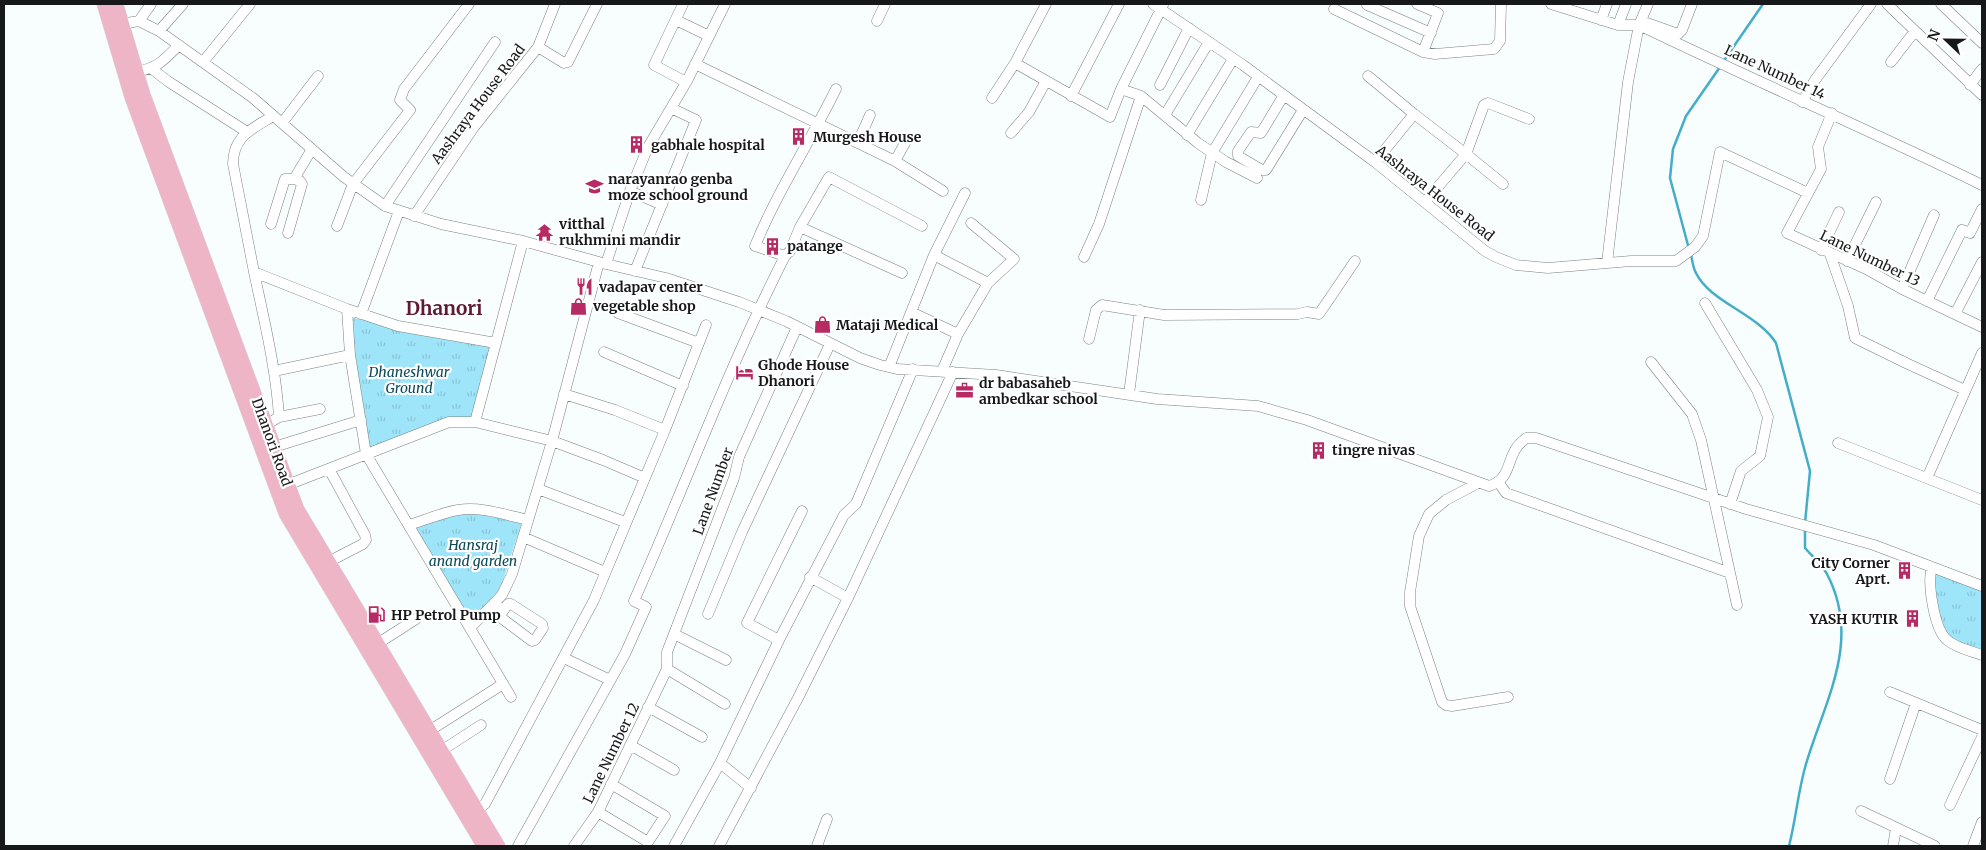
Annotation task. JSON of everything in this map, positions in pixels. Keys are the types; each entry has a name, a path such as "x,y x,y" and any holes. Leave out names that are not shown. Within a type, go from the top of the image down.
{"main road":[{"name":"Dhanori Road","path":"104,4 116,25 136,72 220,318 282,487 295,531 415,719 472,814 498,846"},
{"name":"Dhanori Road","path":"116,4 116,25 132,98 220,318 274,446 282,487 377,644 415,719 429,731 441,751 472,814 484,846"}],"street":[{"path":"139,21 152,4"},
{"path":"160,31 183,4"},
{"path":"203,62 250,4"},
{"path":"337,226 353,184 410,110 400,100 404,90 469,4"},
{"name":"Aashraya House Road","path":"414,216 474,127 538,47 554,4"},
{"path":"538,47 564,63 568,62 597,4"},
{"path":"683,4 654,65 686,82"},
{"path":"470,628 502,595 512,574 602,263 648,147 686,82 724,4"},
{"path":"877,21 885,4"},
{"path":"992,98 1015,63 1046,4"},
{"path":"1071,96 1119,4"},
{"path":"1417,4 1438,13 1424,52"},
{"path":"1334,9 1424,52 1435,54 1494,49 1500,41 1499,4"},
{"name":"Lane Number 14","path":"1551,4 1574,7 1601,20 1618,25 1640,23 1802,102 1832,113 1906,150 1981,182"},
{"path":"1601,20 1607,4"},
{"path":"1618,25 1626,4"},
{"path":"1608,263 1628,82 1640,23 1648,4"},
{"path":"1640,23 1678,34 1682,30 1692,4"},
{"path":"1802,102 1814,80 1872,4"},
{"path":"1887,4 1982,95"},
{"path":"1941,4 1982,44"},
{"path":"1367,5 1431,33"},
{"path":"1015,63 1110,117 1159,6"},
{"name":"Aashraya House Road","path":"1159,6 1375,162 1485,251 1516,266 1548,268 1608,263 1676,261 1696,247 1703,236 1720,152 1808,192"},
{"path":"676,20 709,36"},
{"path":"116,25 139,21 160,31 252,98 353,184 385,206 441,224 523,241 602,263 666,278 758,310 860,358 889,367 1022,378 1156,399 1258,406 1306,420 1489,486 1499,483 1506,474 1517,446 1526,438 1536,438 1730,504 1874,545 1982,586"},
{"path":"1160,85 1190,28"},
{"path":"1891,62 1915,31"},
{"path":"385,206 495,42"},
{"path":"1165,115 1210,42"},
{"path":"136,72 152,69 160,64 179,45"},
{"path":"1187,135 1233,59"},
{"path":"695,64 858,142 895,161 943,190"},
{"path":"1970,85 1982,68"},
{"path":"152,69 246,132"},
{"path":"282,124 318,76"},
{"path":"1368,76 1504,184"},
{"path":"1201,200 1212,152 1258,77"},
{"path":"1011,133 1029,112 1046,81"},
{"path":"785,256 755,246 766,219 836,89"},
{"path":"1121,89 1141,96 1187,135 1257,178"},
{"path":"1084,257 1099,224 1141,96"},
{"path":"1284,96 1261,133 1251,132 1238,151 1238,156 1262,170 1266,170 1304,110"},
{"path":"1425,202 1466,154 1486,103 1529,119"},
{"path":"635,271 696,120 671,108"},
{"path":"1808,192 1821,169 1818,147 1832,113"},
{"path":"1375,162 1414,114"},
{"path":"858,142 870,115"},
{"path":"273,116 241,137 233,153 233,164 274,371 279,417"},
{"path":"895,161 906,141"},
{"path":"294,179 312,149"},
{"path":"518,846 624,654 646,607 634,600 758,310 785,256 790,251 800,227 829,177 922,226"},
{"path":"271,224 285,179 300,181 302,184 288,233"},
{"path":"630,192 662,205"},
{"name":"Lane Number 13","path":"1808,192 1787,233 1866,269 1902,289 1982,327"},
{"path":"889,367 934,255 965,193"},
{"path":"1847,261 1876,202"},
{"path":"1927,301 1962,230 1970,233 1982,209"},
{"path":"361,314 399,211"},
{"path":"1840,212 1826,252 1848,306 1855,338 1965,390"},
{"path":"1902,289 1934,215"},
{"path":"719,846 848,598 947,372 958,334 988,283 1014,259 971,223"},
{"path":"800,227 902,273"},
{"path":"475,422 523,241"},
{"path":"934,255 988,283"},
{"path":"1089,339 1099,306 1108,305 1164,315 1184,316 1298,314 1306,312 1319,314 1355,261"},
{"path":"1955,314 1982,262"},
{"path":"254,272 347,309 398,326 496,343"},
{"path":"1705,302 1756,390 1768,417 1760,456 1741,471 1730,504"},
{"path":"347,309 350,355 366,454 511,697"},
{"path":"1129,394 1140,310"},
{"path":"911,312 958,334"},
{"path":"618,313 699,343"},
{"path":"472,814 485,804 594,600 706,326"},
{"name":"Lane Number","path":"666,669 667,652 734,478 739,457 797,327"},
{"path":"708,614 742,532 830,344"},
{"path":"604,352 683,386"},
{"path":"1927,478 1982,352"},
{"path":"274,371 350,355"},
{"path":"1651,362 1692,414 1701,440 1737,605"},
{"path":"674,846 720,763 810,577 844,515 856,504 913,369"},
{"path":"564,394 615,410 665,430"},
{"path":"266,426 279,417 320,409"},
{"path":"274,446 361,420"},
{"path":"282,487 449,422 475,422 552,441 645,478"},
{"path":"1838,443 1982,500"},
{"path":"328,562 366,540 329,469"},
{"path":"1478,483 1446,500 1429,514 1419,536 1409,599 1442,702 1452,706 1508,697"},
{"path":"1499,483 1506,493 1730,573"},
{"path":"538,489 625,522"},
{"path":"409,525 466,509 495,512 528,520"},
{"path":"779,640 747,623 802,511"},
{"path":"523,537 605,572"},
{"path":"1932,566 1929,583 1940,632 1957,646 1982,655"},
{"path":"810,577 848,598"},
{"path":"494,604 503,611"},
{"path":"377,644 416,619"},
{"path":"674,634 726,660"},
{"path":"564,658 610,680"},
{"path":"666,669 725,704"},
{"name":"Lane Number 12","path":"574,846 598,812 666,669"},
{"path":"429,731 503,684"},
{"path":"1890,692 1982,730"},
{"path":"1890,779 1916,702"},
{"path":"648,708 702,737"},
{"path":"441,751 481,725"},
{"path":"1950,805 1982,737"},
{"path":"630,744 674,770"},
{"path":"720,763 750,788"},
{"path":"598,812 648,842 665,816 611,784"},
{"path":"1861,810 1935,846"},
{"path":"817,846 827,819"},
{"path":"1973,846 1982,822"},
{"path":"1893,846 1896,828"}],"green space":[{"name":"Dhaneshwar Ground","path":"349,317 492,346 473,417 373,448 370,447"},
{"name":"Hansraj anand garden","path":"464,512 522,522 499,593 470,622 414,528"},
{"path":"1932,569 1982,588 1982,653 1949,639 1942,631"}],"waterway":[{"path":"1723,62 1763,4"},
{"path":"1689,249 1670,178 1673,149 1686,116 1720,67"},
{"path":"1691,254 1695,271 1703,283 1712,292 1758,324 1776,343 1810,471 1805,523"},
{"path":"1789,846 1803,774 1837,670 1841,647 1841,623 1837,599 1827,574 1805,548 1805,528"}],"place":[{"name":"Murgesh House","path":"799,137"},
{"name":"gabhale hospital","path":"637,145"},
{"name":"narayanrao genba moze school ground","path":"594,187"},
{"name":"vitthal rukhmini mandir","path":"545,232"},
{"name":"patange","path":"773,246"},
{"name":"vadapav center","path":"585,287"},
{"name":"vegetable shop","path":"579,306"},
{"name":"Mataji Medical","path":"822,325"},
{"name":"Ghode House Dhanori","path":"744,373"},
{"name":"dr babasaheb ambedkar school","path":"965,391"},
{"name":"tingre nivas","path":"1318,450"},
{"name":"City Corner Aprt.","path":"1904,571"},
{"name":"HP Petrol Pump","path":"377,615"},
{"name":"YASH KUTIR","path":"1912,619"}],"district":[{"name":"Dhanori","path":"444,308"}]}
